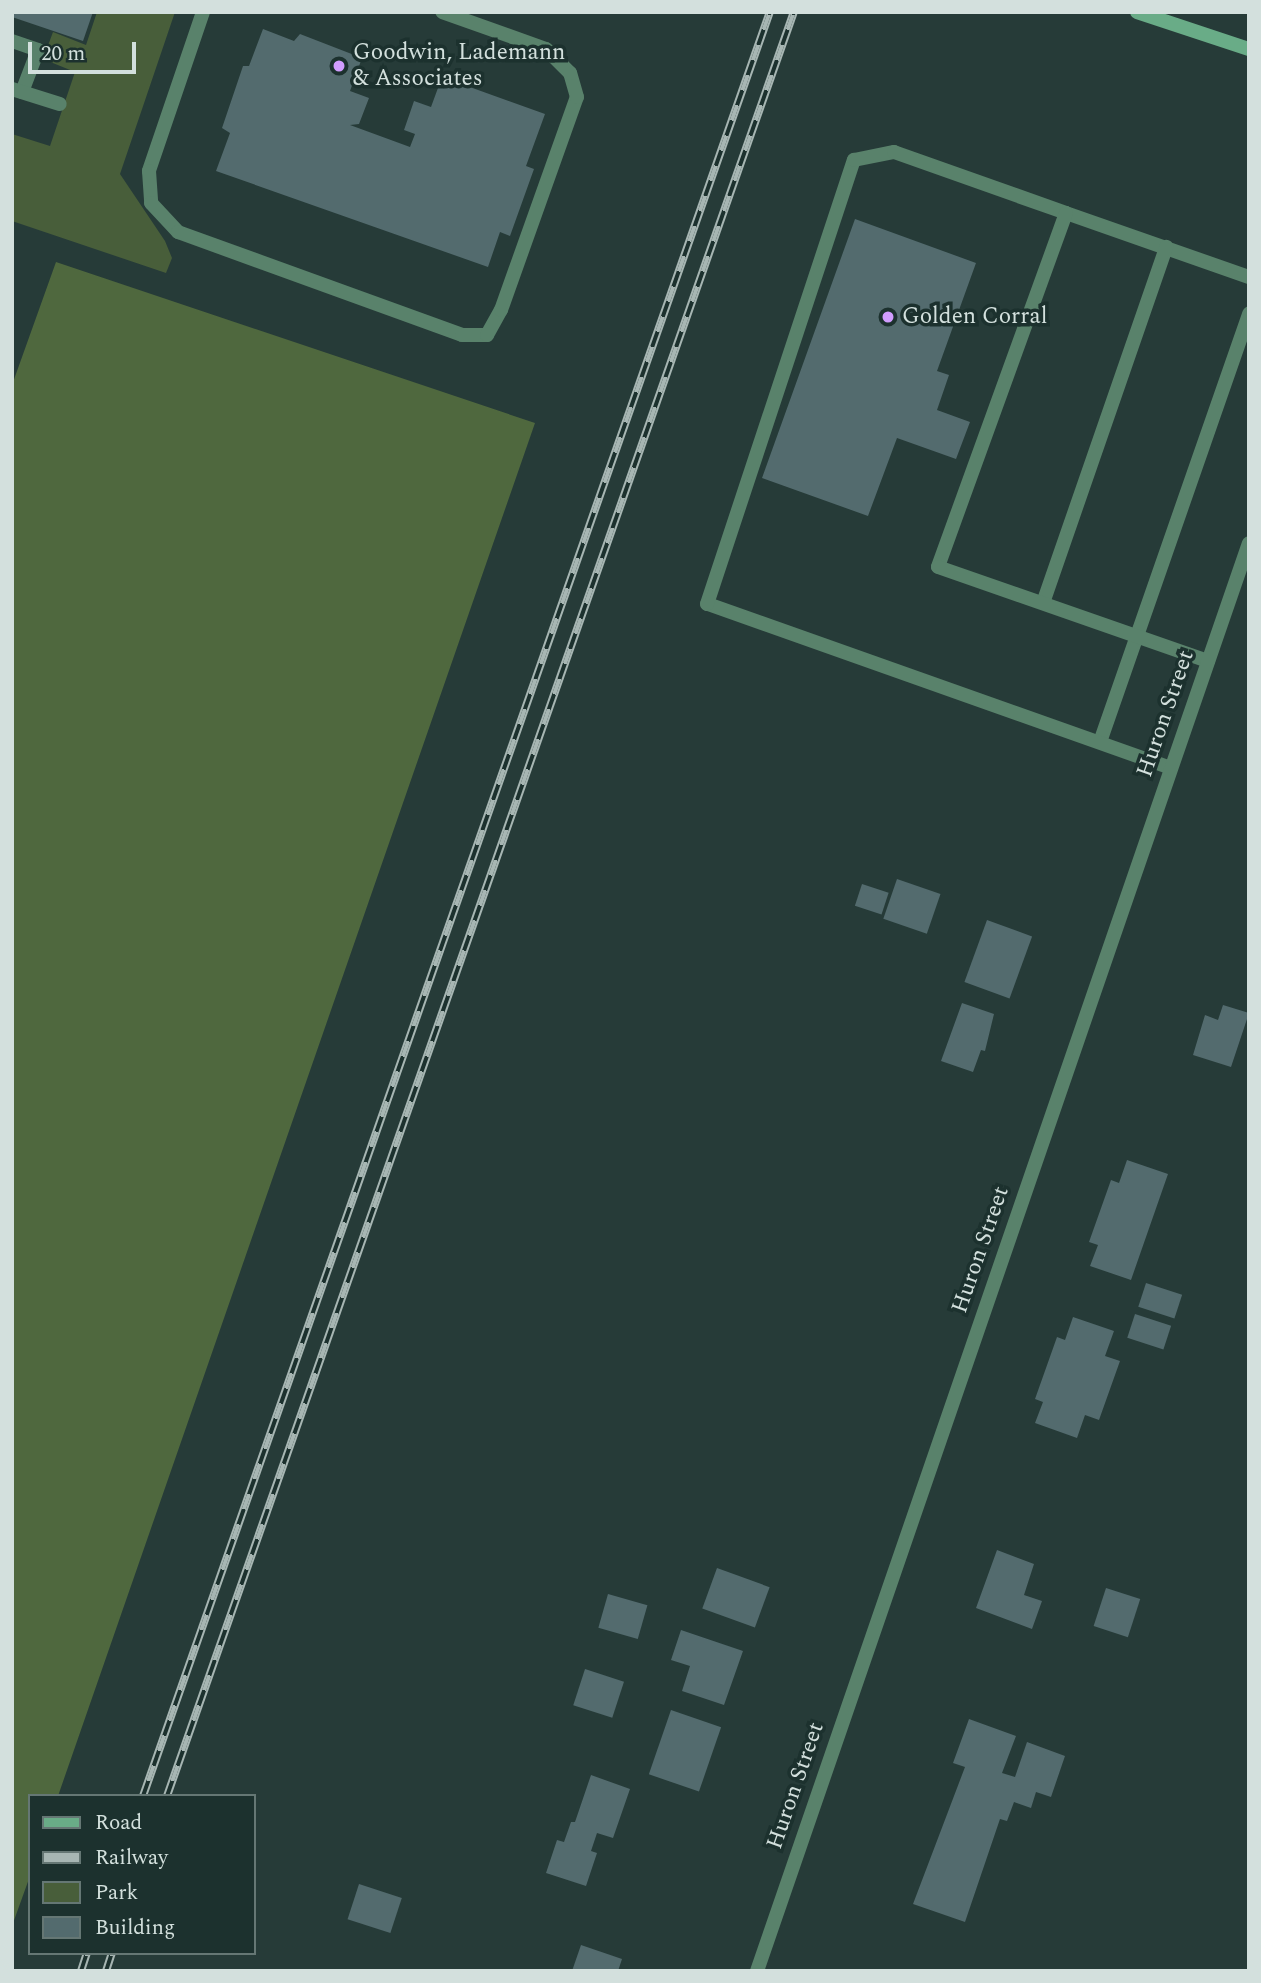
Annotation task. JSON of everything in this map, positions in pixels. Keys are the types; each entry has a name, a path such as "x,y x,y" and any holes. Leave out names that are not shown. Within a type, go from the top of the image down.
{"main road":[{"path":"1137,12 1249,48"}],"street":[{"path":"203,12 149,171 151,203 178,232 462,335 487,335 501,310 577,97 570,73 546,49 442,12"},
{"path":"12,41 38,50 17,90 60,104"},
{"path":"1171,768 707,604 854,160 894,152 1249,277"},
{"path":"1066,213 938,567 1208,661"},
{"path":"1043,604 1166,247"},
{"path":"1100,742 1249,313"},
{"name":"Huron Street","path":"757,1971 1249,543"}],"green space":[{"path":"97,12 175,12 120,174 165,241 172,258 166,273 12,221 12,134 50,146 75,72 43,59 53,32 86,45"},
{"path":"56,262 535,423 59,1794 28,1794 28,1882 12,1926 12,385"}],"building":[{"path":"12,12 93,12 83,41 12,17"},
{"path":"263,29 294,41 300,34 362,58 350,91 369,98 359,124 350,125 410,147 415,134 404,130 414,101 431,107 442,77 545,114 526,166 534,169 510,236 500,232 488,267 216,171 230,133 222,128 243,66 249,66"},
{"name":"Golden Corral","path":"855,219 976,263 937,371 949,375 937,410 970,422 956,459 897,438 868,516 762,478"},
{"path":"897,879 940,894 927,934 883,919"},
{"path":"862,884 889,893 882,915 855,906"},
{"path":"987,920 1032,936 1010,998 964,982"},
{"path":"962,1003 994,1014 985,1051 981,1050 973,1072 941,1061"},
{"path":"1223,1005 1249,1013 1231,1067 1193,1055 1205,1015 1218,1020"},
{"path":"1127,1160 1168,1174 1131,1280 1090,1266 1098,1245 1089,1242 1111,1180 1119,1183"},
{"path":"1146,1283 1182,1295 1174,1319 1138,1307"},
{"path":"1135,1314 1171,1326 1163,1350 1127,1338"},
{"path":"1073,1317 1114,1331 1105,1356 1120,1361 1099,1420 1085,1415 1077,1438 1035,1423 1043,1402 1035,1399 1057,1337 1065,1340"},
{"path":"997,1550 1034,1564 1024,1595 1042,1601 1032,1629 976,1608"},
{"path":"717,1568 770,1587 755,1628 702,1608"},
{"path":"1106,1588 1140,1599 1128,1637 1094,1626"},
{"path":"608,1594 647,1605 638,1639 598,1628"},
{"path":"681,1630 743,1651 724,1705 682,1691 690,1666 671,1660"},
{"path":"585,1669 624,1682 612,1718 573,1705"},
{"path":"671,1710 721,1727 699,1792 649,1774"},
{"path":"969,1719 1016,1736 1002,1773 1015,1777 1027,1742 1065,1756 1051,1797 1036,1792 1031,1808 1014,1802 1007,1821 1000,1819 965,1922 913,1904 965,1767 953,1763"},
{"path":"591,1775 630,1789 613,1838 597,1833 591,1851 597,1853 586,1886 546,1873 557,1840 564,1842 571,1822 575,1822"},
{"path":"359,1884 402,1898 390,1933 348,1919"},
{"path":"581,1945 622,1959 618,1971 572,1971"}],"railway":[{"path":"144,1794 770,12"},
{"path":"168,1794 794,12"},
{"path":"81,1971 86,1955"},
{"path":"106,1971 111,1955"}],"place":[{"name":"Goodwin, Lademann & Associates","path":"339,66"},
{"name":"Golden Corral","path":"888,317"}]}
